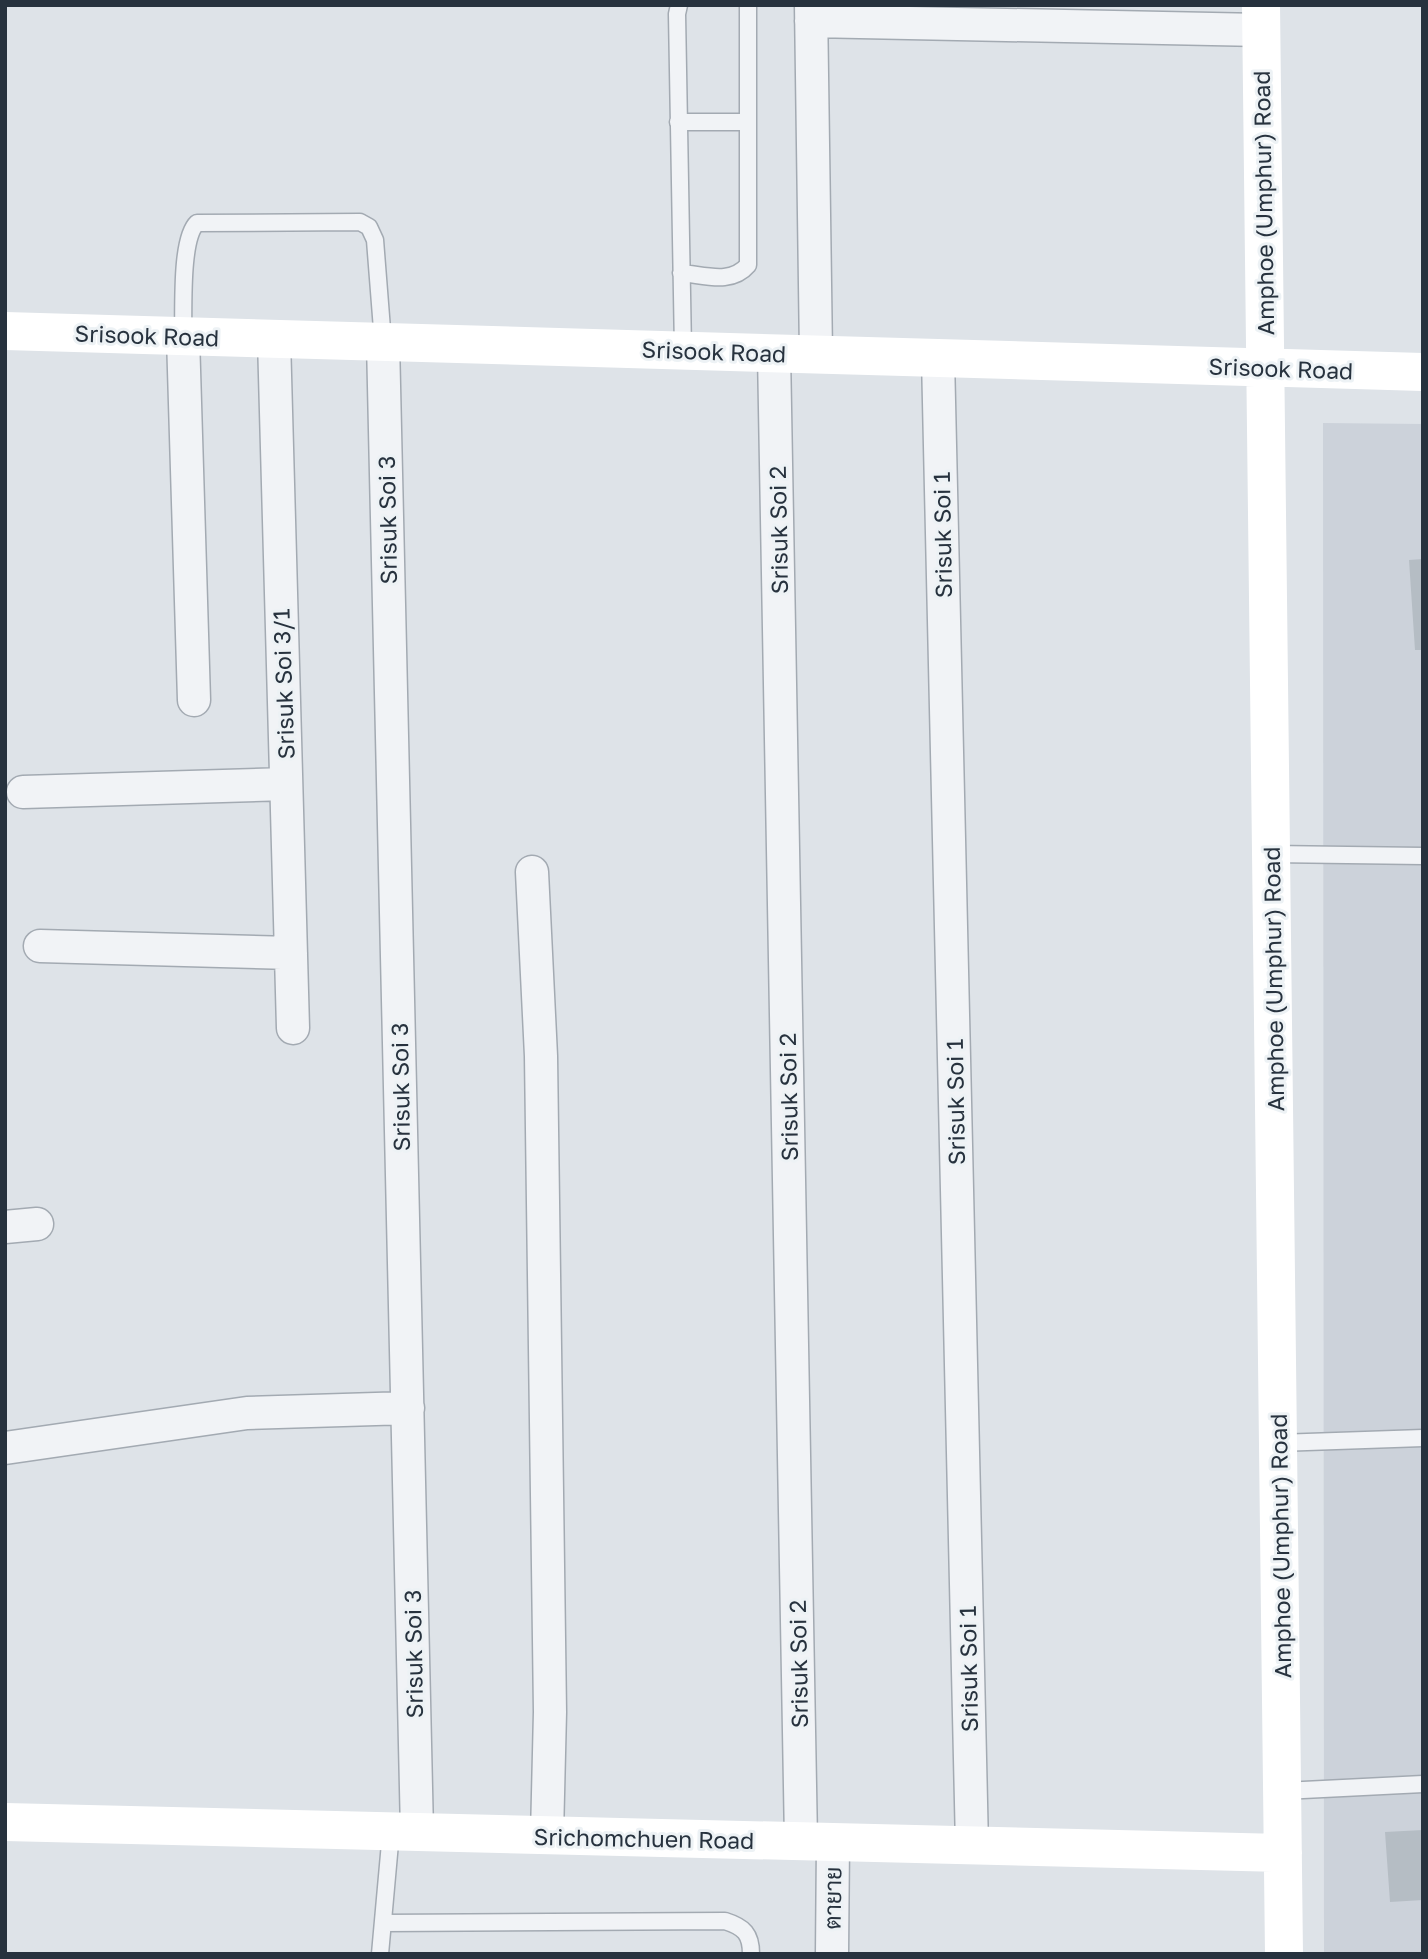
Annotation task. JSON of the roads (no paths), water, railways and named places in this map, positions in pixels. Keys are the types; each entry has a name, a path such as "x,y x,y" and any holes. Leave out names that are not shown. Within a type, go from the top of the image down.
{"street":[{"path":"816,354 811,13 1261,18"},
{"name":"Amphoe (Umphur) Road","path":"1261,18 1284,1954"},
{"name":"Srisook Road","path":"5,331 1423,372"},
{"path":"183,337 194,700"},
{"name":"Srisuk Soi 3/1","path":"274,339 293,1028"},
{"name":"Srisuk Soi 3","path":"383,342 408,1408 404,1832"},
{"name":"Srisuk Soi 2","path":"774,353 817,1842"},
{"name":"Srisuk Soi 1","path":"938,358 972,1846"},
{"path":"23,792 286,784"},
{"path":"532,872 541,1056 550,1712 547,1835"},
{"path":"40,946 291,953"},
{"path":"5,1227 37,1224"},
{"path":"5,1448 247,1413 408,1408"},
{"name":"Srichomchuen Road","path":"5,1822 1283,1853"},
{"name":"ตายาย","path":"817,1842 832,1954"}],"lane":[{"path":"679,5 678,122 683,350"},
{"path":"681,273 730,278 741,274 748,265 748,5"},
{"path":"678,122 748,122"},
{"path":"183,337 190,229 197,223 360,222 369,227 375,240 383,342"},
{"path":"1272,854 1423,856"},
{"path":"1278,1443 1423,1438"},
{"path":"1283,1791 1423,1784"},
{"path":"380,1954 383,1923 404,1832"},
{"path":"383,1923 725,1921 745,1929 750,1938 751,1954"}]}
